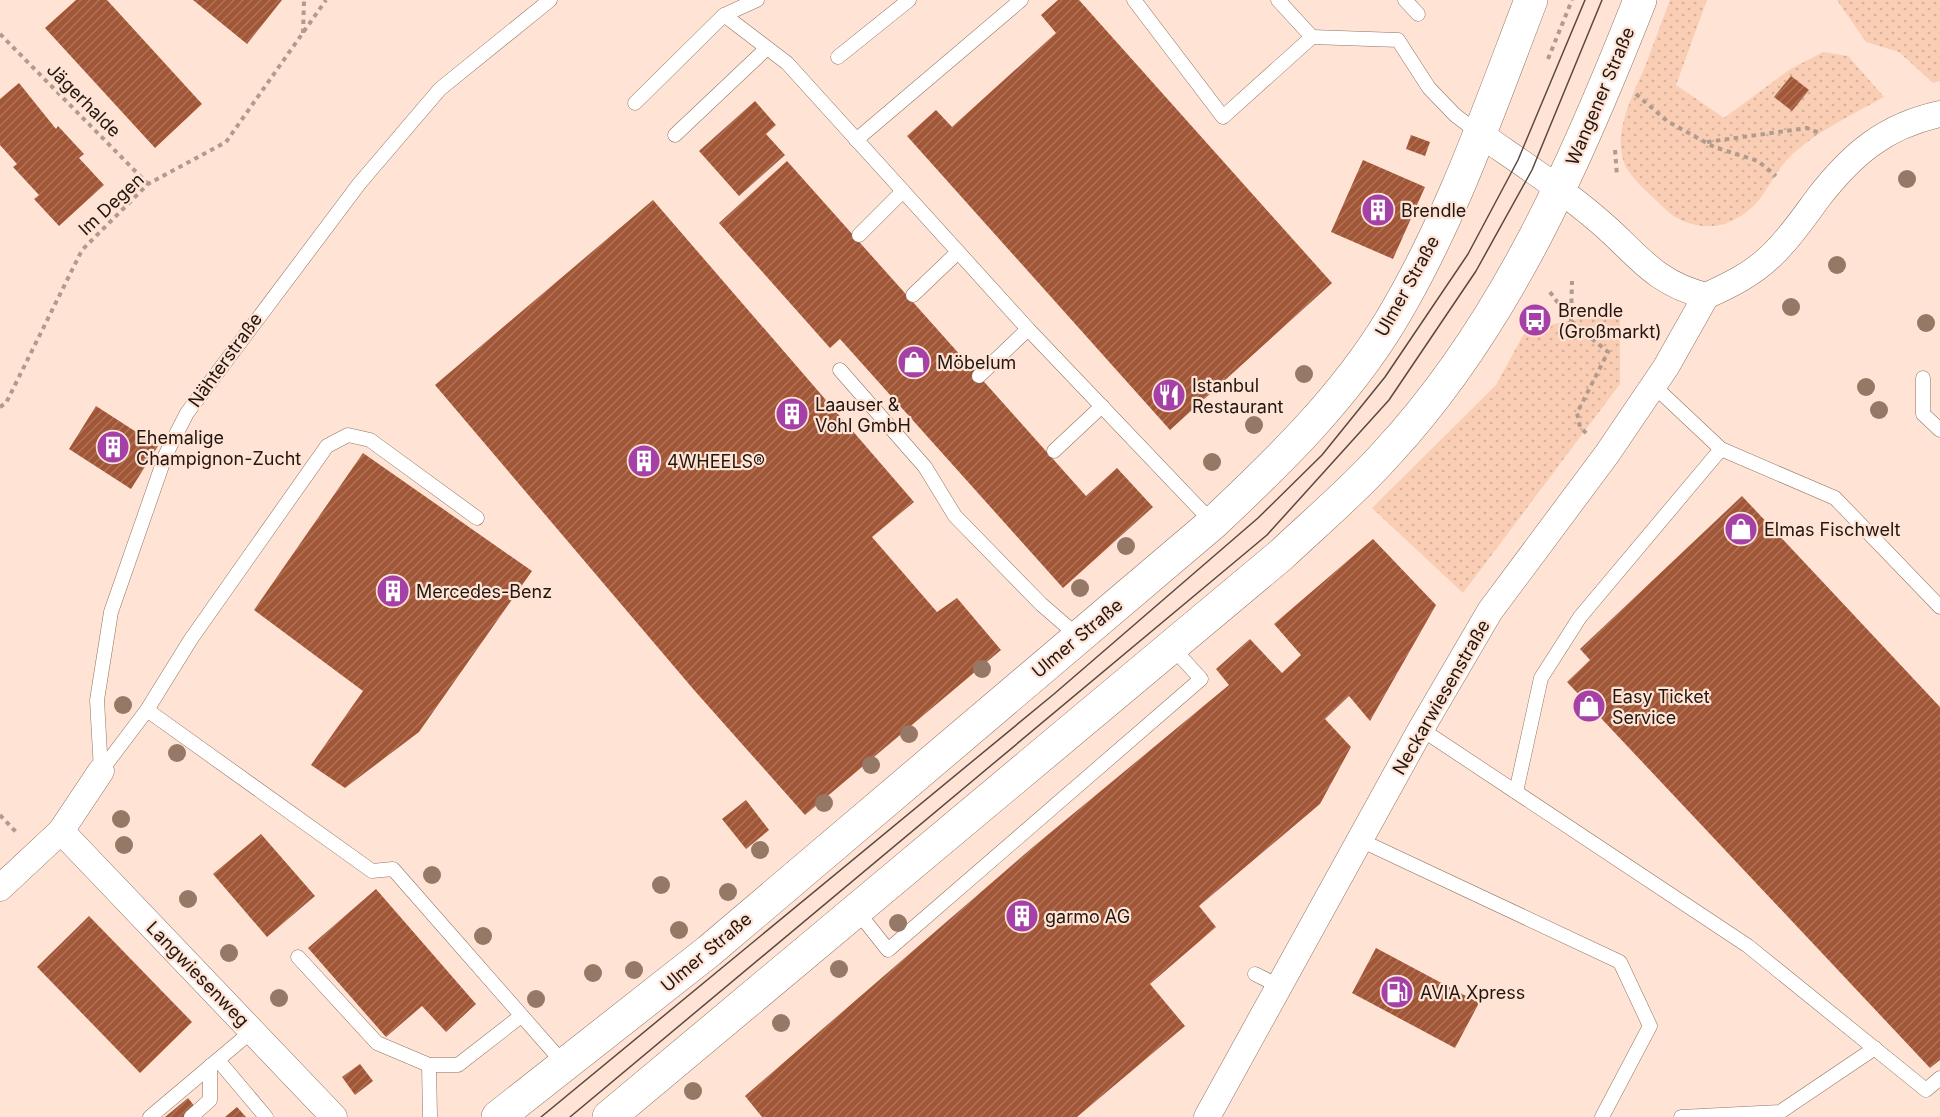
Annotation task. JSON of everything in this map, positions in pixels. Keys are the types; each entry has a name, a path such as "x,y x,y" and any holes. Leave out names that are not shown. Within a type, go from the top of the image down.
{"street":[{"path":"1531,0 1480,134 1598,220 1644,265 1667,282 1706,296 1738,281 1774,254 1854,157 1882,134 1921,118 1940,114"},
{"name":"Wangener Straße","path":"1558,191 1609,81 1640,0"},
{"name":"Ulmer Straße","path":"498,1117 566,1066 709,951 1212,523 1282,458 1343,389 1389,322 1431,247 1480,134"},
{"path":"609,1117 1281,555 1386,454 1462,357 1512,279 1558,191"},
{"name":"Neckarwiesenstraße","path":"1215,1114 1279,986 1421,729 1490,611 1607,454 1653,385 1706,296"},
{"path":"0,888 61,831 101,771"},
{"name":"Langwiesenweg","path":"61,831 334,1117"}],"lane":[{"name":"Nähterstraße","path":"101,771 97,700 111,612 166,454 187,413 358,184 440,89 550,0"},
{"path":"635,103 724,15 757,0"},
{"path":"838,57 909,0"},
{"path":"856,140 1021,0"},
{"path":"1134,0 1223,117 1312,37 1398,39 1429,88 1455,115 1480,134"},
{"path":"1278,0 1312,37"},
{"path":"1405,0 1418,14"},
{"path":"724,15 787,63 1029,329 1212,523"},
{"path":"675,135 767,48"},
{"path":"859,235 903,191"},
{"path":"913,295 958,252"},
{"path":"979,375 1029,329"},
{"path":"840,370 925,467 956,516 1041,604 1079,637"},
{"path":"1923,378 1923,414 1940,430"},
{"path":"1653,385 1720,449 1835,498 1940,608"},
{"path":"1054,451 1102,406"},
{"path":"101,771 147,710 191,639 327,446 348,435 370,440 477,518"},
{"path":"1516,792 1541,678 1581,617 1720,449"},
{"path":"857,911 888,950 1200,680 1172,647"},
{"path":"147,710 372,871 393,869 566,1066"},
{"path":"1421,729 1748,946 1926,1090 1940,1078"},
{"path":"1360,840 1620,962 1650,1026 1602,1117"},
{"path":"298,957 377,1043 429,1065 458,1065 521,1016"},
{"path":"1255,974 1279,986"},
{"path":"150,1117 252,1031"},
{"path":"1681,1117 1780,1112 1875,1048"},
{"path":"191,1117 210,1100 214,1063"},
{"path":"214,1063 266,1117"},
{"path":"429,1065 430,1117"}],"path":[{"path":"303,34 304,0"},
{"name":"Im Degen","path":"0,407 6,403 82,250 148,184 226,142 326,0"},
{"path":"1548,59 1572,0"},
{"name":"Jägerhalde","path":"0,34 148,184"},
{"path":"1630,89 1667,122 1706,142 1758,161 1776,176"},
{"path":"1706,142 1807,128 1819,134"},
{"path":"1571,321 1572,281"},
{"path":"1550,292 1571,321 1608,352 1577,413 1580,427 1607,454"}],"shaded area":[{"path":"1670,0 1707,0 1676,85 1724,118 1789,70 1823,52 1848,56 1884,97 1827,129 1795,152 1778,171 1759,200 1741,216 1727,223 1711,226 1685,222 1670,214 1633,177 1623,159 1621,146 1625,117"},
{"path":"1837,0 1940,0 1940,81 1933,83 1899,52 1866,42"},
{"path":"1620,310 1620,384 1463,593 1372,508 1496,385 1526,330"}],"building":[{"path":"76,0 107,0 202,104 155,148 45,28"},
{"path":"193,0 282,0 247,44"},
{"path":"1058,0 1079,0 1332,283 1170,430 907,136 936,110 952,127 1056,33 1041,15"},
{"path":"1791,76 1809,90 1792,111 1774,97"},
{"path":"19,83 56,129 58,126 84,154 79,158 104,185 59,226 34,199 39,195 13,167 17,164 0,145 0,99"},
{"path":"755,101 776,125 766,134 785,155 739,196 699,151"},
{"name":"Brendle","path":"1411,135 1430,142 1425,156 1406,149"},
{"name":"Brendle","path":"1363,160 1425,187 1393,259 1331,232"},
{"name":"Möbelum","path":"787,161 1086,496 1117,468 1153,507 1063,588 840,339 830,348 719,223"},
{"name":"4WHEELS®","path":"653,200 914,502 872,537 937,612 957,598 1001,650 805,815 694,690 435,385"},
{"name":"Ehemalige Champignon-Zucht","path":"96,406 158,446 131,489 69,449"},
{"name":"Mercedes-Benz","path":"363,453 532,571 419,732 345,788 311,765 363,691 254,610"},
{"path":"1742,496 1940,707 1940,1060 1930,1068 1567,682 1590,660 1580,649"},
{"path":"1373,539 1436,605 1370,721 1349,696 1325,719 1351,747 1320,804 1199,906 1216,927 1150,984 1185,1026 1077,1117 762,1117 745,1096 1033,847 1229,685 1216,669 1250,639 1282,673 1301,655 1274,624"},
{"path":"746,800 769,830 746,849 722,819"},
{"path":"261,834 315,896 267,937 213,874"},
{"path":"376,889 476,1004 446,1032 422,1006 386,1037 308,948"},
{"path":"89,916 192,1022 140,1073 37,967"},
{"path":"1376,948 1479,1003 1455,1048 1352,993"},
{"path":"360,1064 373,1081 355,1095 342,1077"},
{"path":"188,1098 203,1117 165,1117"},
{"path":"237,1107 246,1117 225,1117"}],"tram line":[{"path":"541,1117 1054,694 1258,518 1322,455 1385,377 1468,254 1518,160 1585,0"},
{"path":"570,1117 1267,535 1389,400 1476,271 1532,170 1602,0"}],"place":[{"name":"Brendle","path":"1378,210"},
{"name":"Brendle (Großmarkt)","path":"1535,320"},
{"name":"Möbelum","path":"914,362"},
{"name":"Istanbul Restaurant","path":"1169,395"},
{"name":"Laauser & Vohl GmbH","path":"792,414"},
{"name":"Ehemalige Champignon-Zucht","path":"113,447"},
{"name":"4WHEELS®","path":"644,461"},
{"name":"Elmas Fischwelt","path":"1741,529"},
{"name":"Mercedes-Benz","path":"393,591"},
{"name":"Easy Ticket Service","path":"1589,706"},
{"name":"garmo AG","path":"1022,916"},
{"name":"AVIA Xpress","path":"1397,992"}]}
